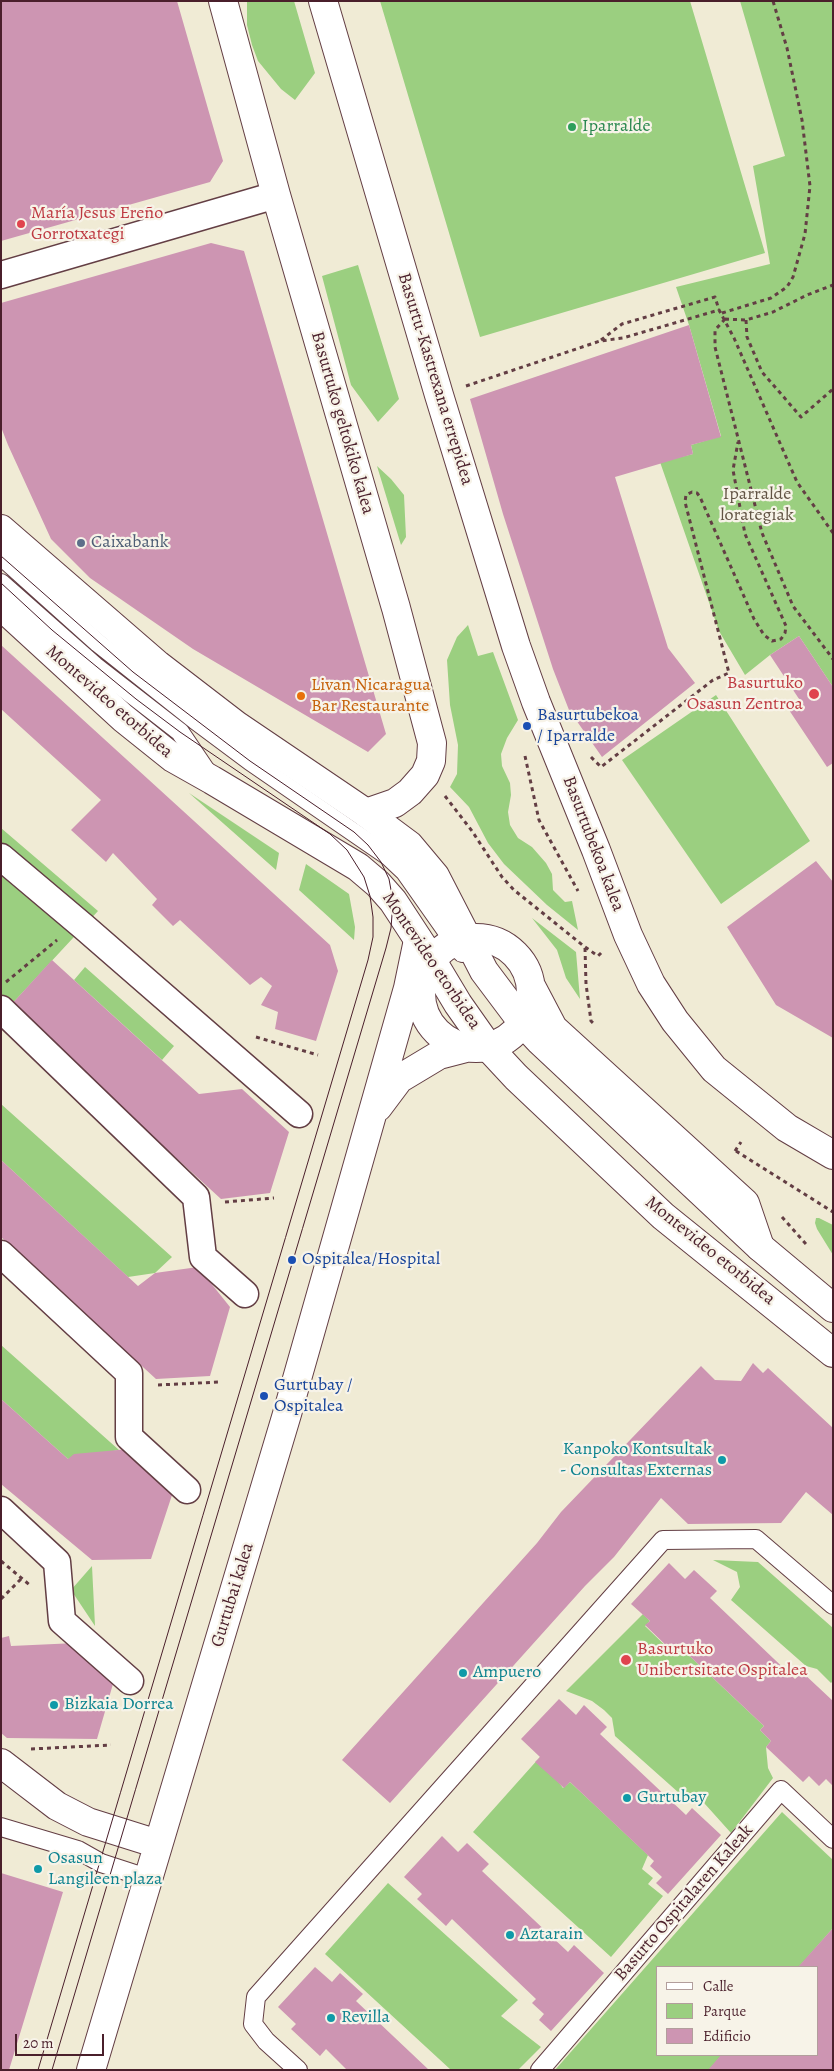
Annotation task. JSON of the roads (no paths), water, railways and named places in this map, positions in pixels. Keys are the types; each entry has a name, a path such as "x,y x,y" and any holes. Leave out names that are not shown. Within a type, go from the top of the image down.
{"street":[{"name":"Basurtuko geltokiko kalea","path":"223,1 276,195 396,608 432,743 431,761 425,775 410,792 395,803 366,813"},
{"name":"Basurtu-Kastrexana errepidea","path":"323,1 439,395 516,646 558,752"},
{"path":"1,275 276,195"},
{"name":"Montevideo etorbidea","path":"1,529 158,665 236,725 366,813 409,845 435,876 462,940 523,1023 760,1247 833,1308"},
{"name":"Montevideo etorbidea","path":"1,606 123,718 173,758 358,867 378,884 393,901 424,960 458,1004 478,1048 516,1077 663,1216 833,1352"},
{"name":"Basurtubekoa kalea","path":"558,752 617,941 651,984 675,1021 714,1069 787,1128 833,1155"},
{"path":"1,857 299,1114"},
{"path":"424,960 462,940"},
{"name":"Montevideo etorbidea","path":"462,940 492,940 503,944 517,955 527,970 532,988 553,1028 745,1203 760,1247"},
{"name":"Gurtubai kalea","path":"91,2070 147,1878 288,1414 402,1009 424,960"},
{"name":"Gurtubai kalea","path":"402,1009 424,960"},
{"path":"523,1023 531,1006 532,988"},
{"path":"1,1009 196,1197 203,1257 245,1294"},
{"name":"Gurtubai kalea","path":"370,1119 399,1079 440,1055 478,1048 508,1039 523,1023"},
{"path":"1,1254 129,1373 129,1437 187,1490"},
{"path":"1,1510 57,1562 62,1620 130,1681"},
{"path":"1,1763 57,1806 88,1822 158,1844"}],"lane":[{"path":"1,556 98,643 195,720 250,761 388,856 405,872 462,940"},
{"path":"1,583 95,666 180,732 212,780"},
{"path":"298,2070 266,2041 253,2024 256,1997 663,1540 756,1539 833,1606"},
{"name":"Basurto Ospitalaren Kaleak","path":"540,2070 781,1790 833,1839"},
{"path":"1,1827 78,1850 101,1863 147,1878"}],"tram line":[{"path":"1,556 133,672 250,761 354,832 368,845 381,862 389,879 393,901 391,928 386,948 52,2070"},
{"path":"1,583 52,630 136,699 180,732 330,834 347,850 364,877 370,896 373,917 373,937 368,960 38,2070"}],"place":[{"name":"Iparralde","path":"572,127"},
{"name":"María Jesus Ereño Gorrotxategi","path":"21,224"},
{"name":"Caixabank","path":"81,543"},
{"name":"Basurtuko Osasun Zentroa","path":"814,694"},
{"name":"Livan Nicaragua Bar Restaurante","path":"301,696"},
{"name":"Basurtubekoa / Iparralde","path":"527,726"},
{"name":"Ospitalea/Hospital","path":"292,1260"},
{"name":"Gurtubay / Ospitalea","path":"264,1396"},
{"name":"Kanpoko Kontsultak - Consultas Externas","path":"722,1460"},
{"name":"Basurtuko Unibertsitate Ospitalea","path":"626,1660"},
{"name":"Ampuero","path":"463,1673"},
{"name":"Bizkaia Dorrea","path":"54,1705"},
{"name":"Gurtubay","path":"627,1798"},
{"name":"Osasun Langileen plaza","path":"38,1869"},
{"name":"Aztarain","path":"510,1935"},
{"name":"Revilla","path":"331,2018"}],"park label":[{"name":"Iparralde lorategiak","path":"757,505"}]}
